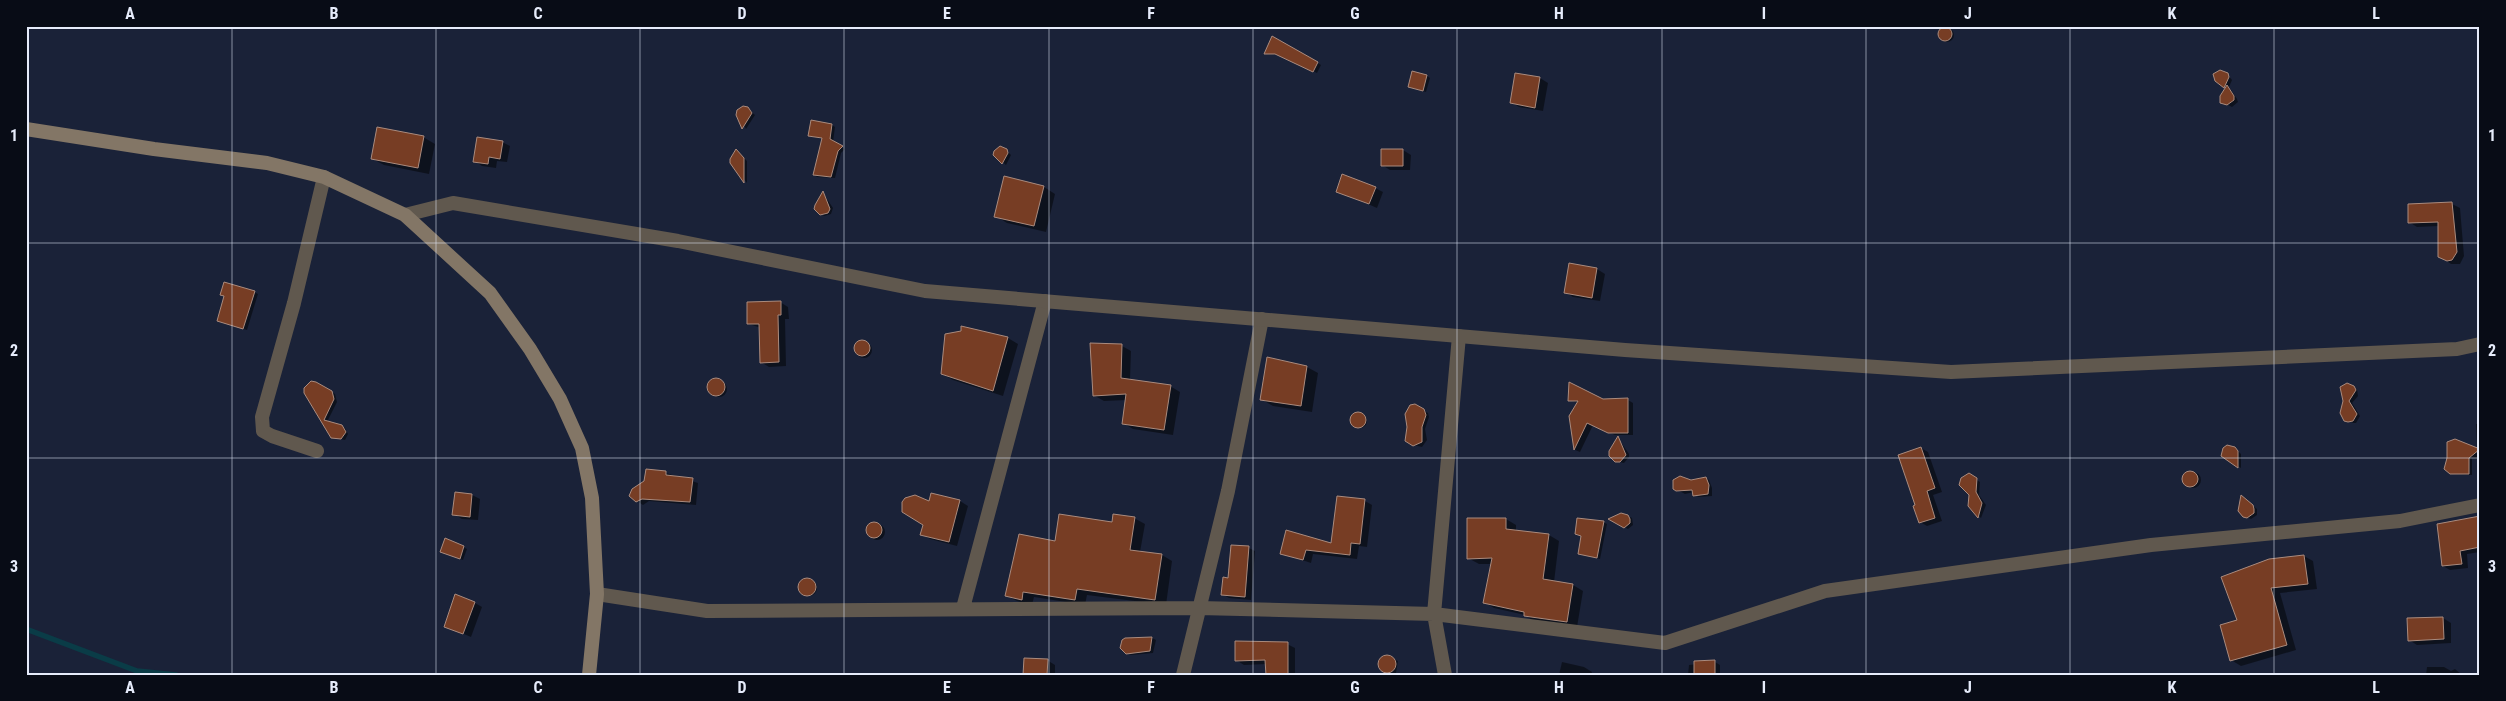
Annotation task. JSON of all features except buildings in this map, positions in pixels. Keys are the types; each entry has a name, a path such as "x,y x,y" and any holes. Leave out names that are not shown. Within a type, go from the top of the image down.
{"main road":[{"path":"26,129 154,149 267,163 324,176 405,215 490,293 530,349 560,398 582,448 592,498 597,594 589,675"}],"street":[{"path":"317,451 272,436 263,431 262,417 294,303 324,176"},
{"path":"405,215 453,203 678,241 925,291 1459,336 1951,372 2457,349 2480,344"},
{"path":"963,608 1045,301"},
{"path":"1182,675 1228,491 1262,319"},
{"path":"1445,675 1434,614 1459,336"},
{"path":"597,594 707,612 963,608 1199,608 1434,614 1665,643 1825,591 2151,545 2400,521 2480,505"}],"waterway":[{"path":"26,629 137,671 176,675"}]}
